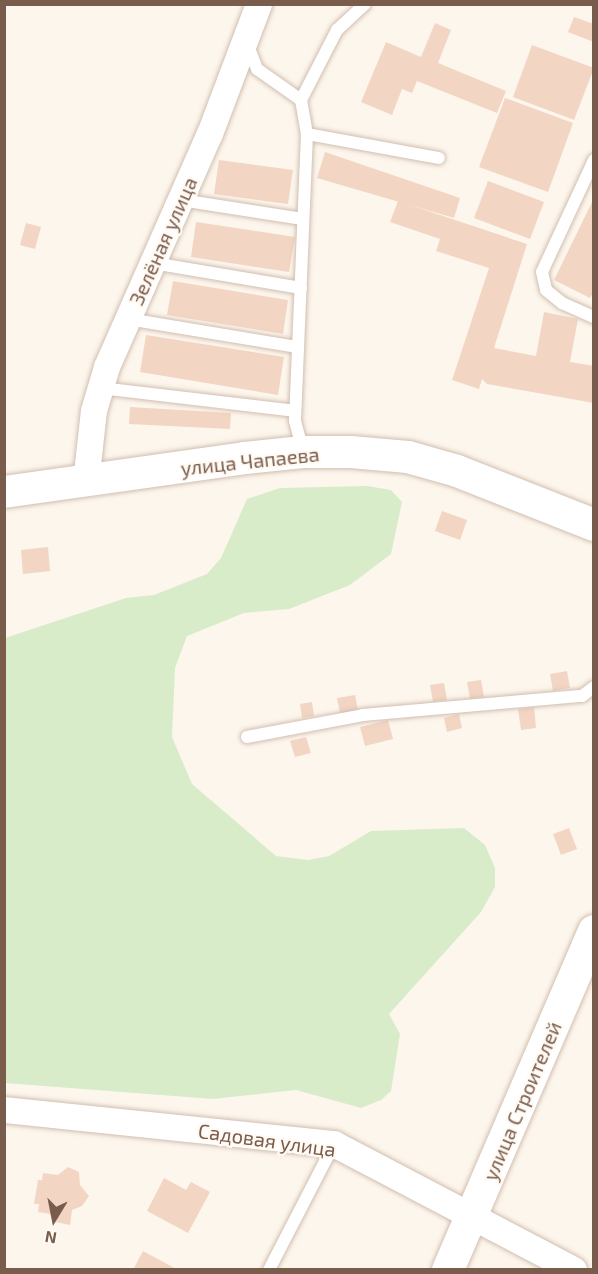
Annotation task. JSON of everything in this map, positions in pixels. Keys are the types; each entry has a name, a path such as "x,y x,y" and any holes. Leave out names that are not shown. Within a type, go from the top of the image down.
{"street":[{"name":"Зелёная улица","path":"86,483 94,411 100,388 247,43 259,4"},
{"name":"улица Чапаева","path":"4,492 86,483 303,452 408,457 457,471 594,525"},
{"name":"улица Строителей","path":"448,1269 473,1216 594,931"},
{"name":"Садовая улица","path":"4,1110 334,1144 574,1269"}],"lane":[{"path":"303,452 296,411 307,134 301,100 337,30 366,4"},
{"path":"247,43 257,69 301,100"},
{"path":"307,134 439,158"},
{"path":"594,160 542,272 546,290 562,303 594,317"},
{"path":"181,200 303,219"},
{"path":"153,263 301,288"},
{"path":"128,319 298,346"},
{"path":"100,388 296,411"},
{"path":"247,737 363,715 582,696 594,687"},
{"path":"269,1269 334,1144"}],"green space":[{"path":"367,486 391,490 402,502 391,554 350,585 289,609 244,613 187,636 175,668 172,737 192,784 276,856 308,860 329,856 371,831 464,828 485,845 495,868 495,887 481,912 389,1014 400,1034 391,1091 381,1100 361,1108 296,1090 213,1099 5,1083 5,638 126,598 154,595 207,574 221,558 247,499 280,488"}],"building":[{"path":"574,17 594,24 594,42 568,32"},
{"path":"435,23 451,30 438,63 506,91 497,113 417,81 412,93 402,89 392,115 361,102 386,42 421,57"},
{"path":"532,45 594,68 574,120 513,97"},
{"path":"505,98 573,123 548,192 479,167"},
{"path":"325,152 460,198 454,218 317,178"},
{"path":"219,160 293,170 288,204 214,194"},
{"path":"488,181 544,202 530,239 474,218"},
{"path":"594,198 594,292 590,298 554,280"},
{"path":"398,201 527,244 494,348 536,356 544,312 578,319 570,362 594,366 594,403 487,384 482,379 479,389 452,380 489,268 436,251 440,239 390,222"},
{"path":"196,222 295,237 289,272 191,257"},
{"path":"26,223 41,227 35,249 20,245"},
{"path":"173,281 288,300 283,334 167,315"},
{"path":"146,335 284,357 278,395 140,372"},
{"path":"130,407 231,413 230,429 129,424"},
{"path":"442,511 467,520 460,540 435,531"},
{"path":"48,547 50,571 23,574 21,550"},
{"path":"567,671 570,688 553,691 550,674"},
{"path":"481,680 484,697 470,699 467,682"},
{"path":"444,683 447,700 433,702 430,685"},
{"path":"355,695 358,710 340,713 337,698"},
{"path":"312,702 314,716 302,718 300,704"},
{"path":"534,707 536,728 521,730 518,709"},
{"path":"459,714 462,728 447,732 444,718"},
{"path":"388,720 393,739 365,746 360,727"},
{"path":"306,737 311,753 295,757 290,741"},
{"path":"569,828 577,849 561,855 553,834"},
{"path":"68,1167 79,1172 80,1185 89,1196 82,1206 72,1210 70,1225 56,1222 58,1215 38,1212 39,1204 34,1204 38,1180 42,1180 43,1173 58,1175"},
{"path":"164,1178 186,1190 191,1182 210,1192 188,1233 147,1211"},
{"path":"143,1251 178,1270 133,1270"}]}
